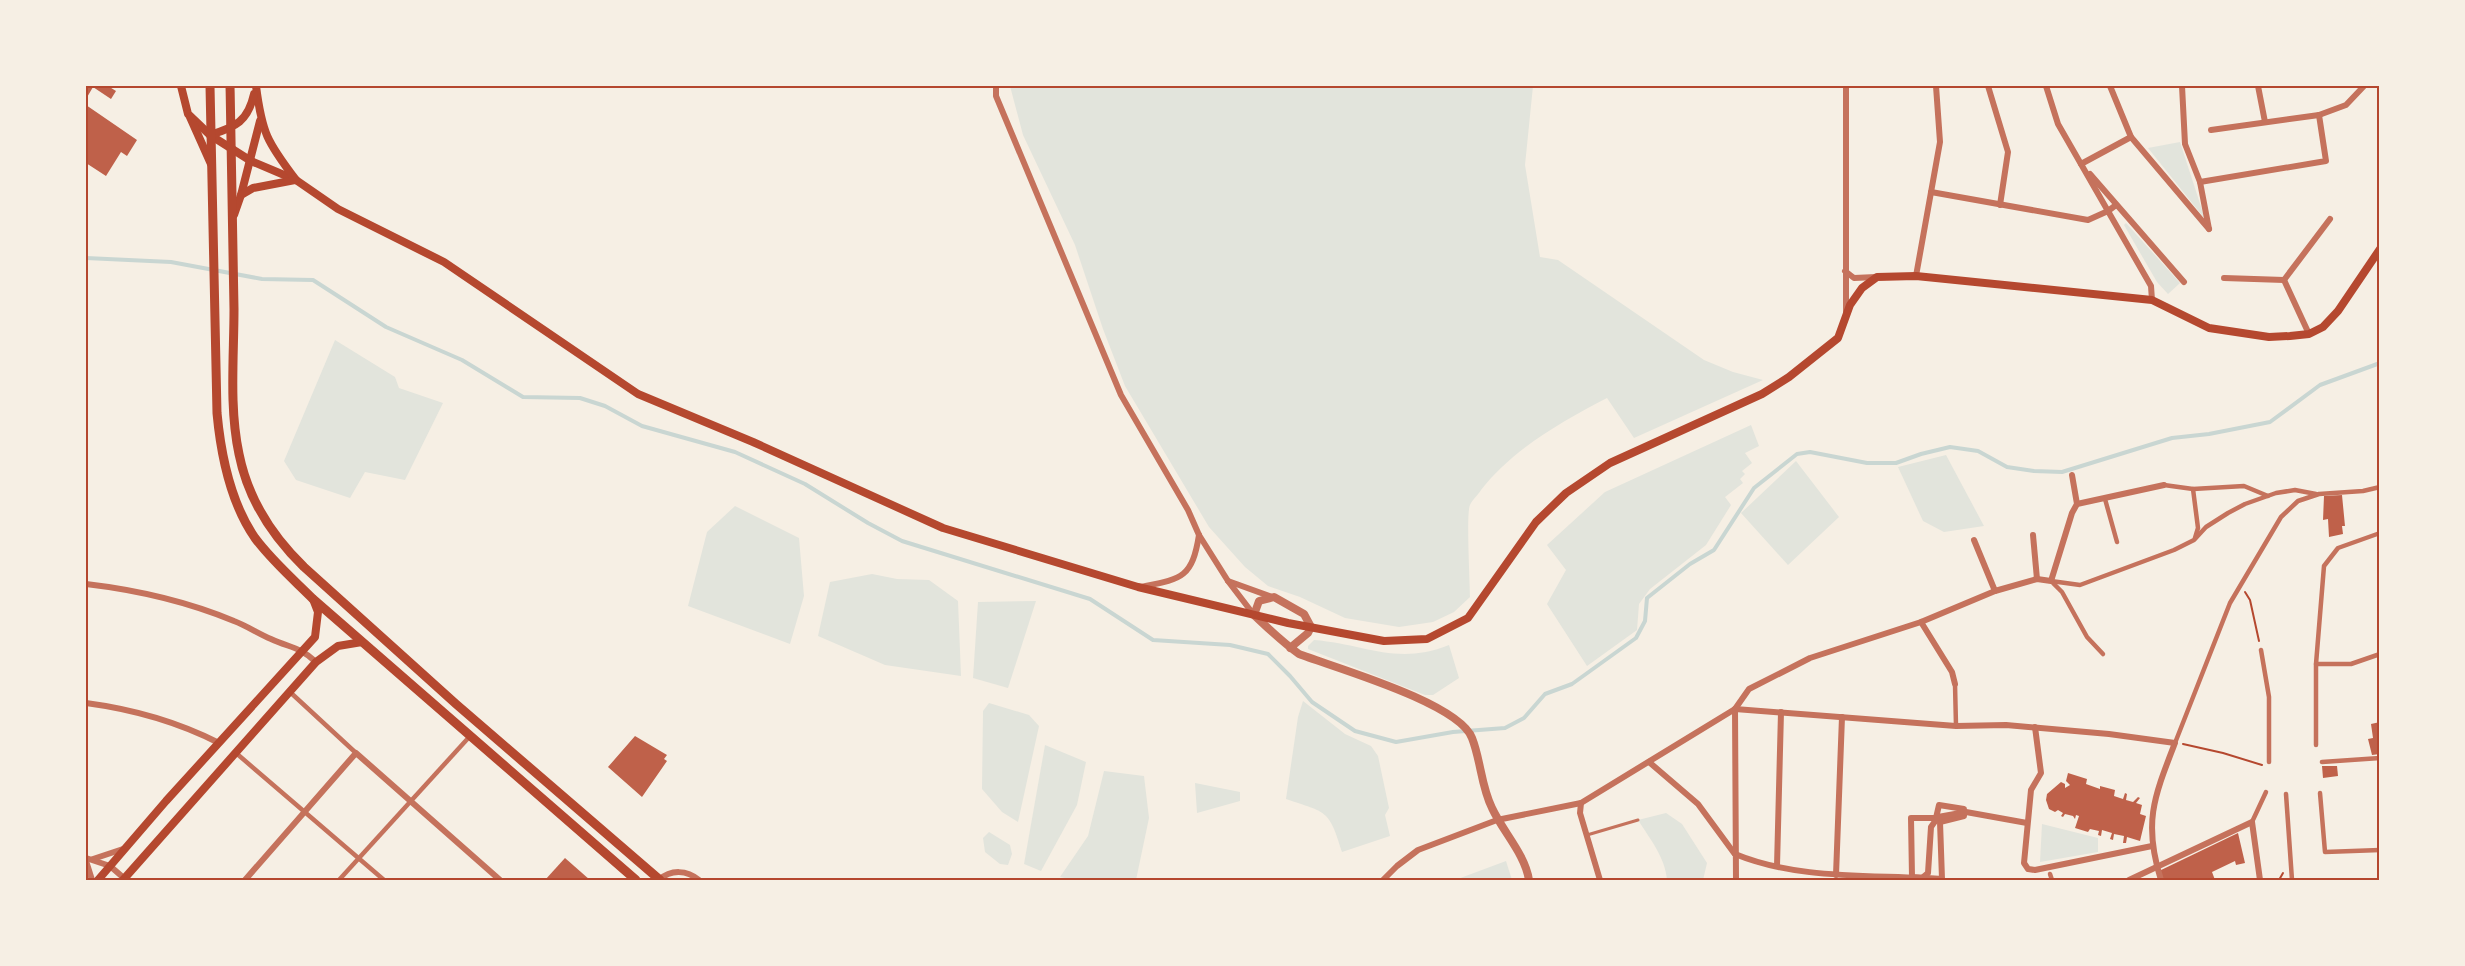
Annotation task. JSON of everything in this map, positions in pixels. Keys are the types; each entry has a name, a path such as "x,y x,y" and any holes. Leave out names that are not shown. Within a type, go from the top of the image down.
{"main road":[{"path":"182,86 188,114 210,164"},
{"path":"210,86 216,413 220,448 228,477 254,536 275,563 313,599 636,880"},
{"path":"230,86 234,310 233,397 239,454 249,489 264,520 283,546 456,704 659,880"},
{"path":"210,135 231,128 250,110 256,86"},
{"path":"256,86 260,121 270,146 296,180"},
{"path":"188,114 210,135 251,161 296,180 338,209 444,262 638,394 662,406 753,442 943,528 1138,587 1254,615 1384,641 1427,639 1468,618 1525,536 1566,493 1610,463 1762,394 1789,377 1838,338 1850,305 1862,288 1877,278 1916,276 2152,300 2210,328 2269,337 2309,334 2323,327 2338,311 2379,249"},
{"path":"233,222 260,121"},
{"path":"241,195 253,188 296,180"},
{"path":"98,880 315,637 318,612 313,599"},
{"path":"124,880 316,662 338,646 362,642"}],"street":[{"path":"996,86 996,96 1121,395 1227,581 1254,615 1290,648 1436,706 1463,723 1472,737 1486,795 1497,820 1527,869 1529,880"},
{"path":"1846,86 1844,270 1846,317"},
{"path":"1916,276 1940,142 1936,86"},
{"path":"1988,86 2008,152 2000,204"},
{"path":"2046,86 2058,123 2151,286 2152,300"},
{"path":"2110,86 2132,137 2209,229 2200,182 2185,144 2182,86"},
{"path":"2258,86 2265,122"},
{"path":"2211,129 2319,115 2346,105 2364,86"},
{"path":"2200,182 2326,161 2319,115"},
{"path":"2080,163 2132,137"},
{"path":"2080,163 2184,282"},
{"path":"1931,192 2088,220 2116,205"},
{"path":"2284,280 2330,219"},
{"path":"1844,270 1854,278 1877,278"},
{"path":"2224,278 2284,280"},
{"path":"2284,280 2309,334"},
{"path":"2051,581 2072,513 2077,504 2072,475"},
{"path":"2077,504 2164,485 2193,489 2244,486 2268,496"},
{"path":"1736,880 1735,709 1741,697 1749,689 1810,658 1921,622 1995,591 2037,579 2080,585 2174,550 2194,540 2206,527 2228,513 2268,496 2295,490 2319,494 2363,491 2379,487"},
{"path":"2193,489 2198,528 2194,540"},
{"path":"2161,880 2150,835 2153,806 2230,603 2241,588 2281,517 2298,501 2319,494"},
{"path":"2105,499 2117,542"},
{"path":"2316,745 2316,664 2324,566 2338,548 2379,533"},
{"path":"1138,587 1174,579 1187,571 1195,558 1199,535"},
{"path":"2032,535 2037,579"},
{"path":"1974,540 1995,591"},
{"path":"1227,581 1274,597 1304,614 1311,627 1290,648"},
{"path":"2051,581 2062,592 2087,637 2103,654"},
{"path":"86,584 123,588 177,600 235,621 272,640 303,650 316,662"},
{"path":"1254,615 1259,601 1274,597"},
{"path":"1921,622 1952,672 1955,684 1956,726"},
{"path":"1301,639 1302,649 1308,657"},
{"path":"2261,650 2269,697 2267,764"},
{"path":"2316,664 2351,664 2379,654"},
{"path":"289,692 500,880"},
{"path":"86,703 103,705 192,729 219,743"},
{"path":"1383,880 1396,866 1418,849 1497,820 1581,803 1735,709 1956,726 2006,724 2175,743"},
{"path":"1777,866 1781,712"},
{"path":"1836,875 1842,717"},
{"path":"2036,727 2041,773 2031,790 2024,863 2028,869 2035,870 2152,846"},
{"path":"339,880 471,735"},
{"path":"236,753 384,880"},
{"path":"245,880 356,753"},
{"path":"2322,762 2379,758"},
{"path":"1649,762 1698,804 1735,854 1777,866 1836,875 1942,879 1940,822 1964,816 1964,812"},
{"path":"2129,880 2252,822 2260,810 2266,792"},
{"path":"2320,793 2325,852 2379,850"},
{"path":"2286,794 2292,880"},
{"path":"1581,803 1580,813 1600,880"},
{"path":"1912,877 1911,818 1936,818 1939,805 1964,809 1964,812"},
{"path":"1912,877 1922,878 1928,873 1931,827 1938,817 1964,812 2027,823"},
{"path":"2252,822 2260,880"},
{"path":"87,860 113,854 126,848"},
{"path":"87,860 110,866 124,880"},
{"path":"87,860 92,880"},
{"path":"659,880 665,875 676,872 687,873 699,880"},
{"path":"2050,874 2052,880"}],"lane":[{"path":"1587,835 1638,820"}],"path":[{"path":"2241,588 2250,600 2261,650"},
{"path":"2175,743 2267,764"}],"shaded area":[{"path":"1010,86 1533,86 1525,165 1540,257 1558,260 1704,360 1733,372 1763,380 1634,438 1607,398 1572,417 1523,449 1494,475 1471,503 1468,521 1470,597 1454,612 1433,622 1399,627 1345,618 1300,597 1268,586 1245,567 1209,527 1125,386 1075,245 1023,135"},
{"path":"2180,142 2205,219 2148,148"},
{"path":"2126,223 2180,283 2168,294 2157,282 2124,225"},
{"path":"335,340 395,377 399,388 443,403 405,480 365,472 350,498 296,480 284,461"},
{"path":"1751,425 1759,446 1745,453 1752,463 1742,471 1745,474 1740,479 1743,483 1725,497 1731,505 1706,545 1650,589 1639,604 1637,630 1587,666 1547,604 1566,570 1547,545 1605,492"},
{"path":"1946,455 1984,526 1944,532 1923,521 1898,467"},
{"path":"1796,461 1839,517 1788,565 1741,513"},
{"path":"735,506 799,538 804,596 790,644 688,606 707,532"},
{"path":"872,574 897,579 929,580 958,601 961,676 885,665 818,636 830,582"},
{"path":"1036,601 1008,688 973,678 978,602"},
{"path":"1314,640 1397,654 1413,654 1449,645 1459,678 1433,695 1425,695 1308,649"},
{"path":"1303,701 1345,734 1371,746 1378,756 1389,808 1385,815 1390,836 1342,852 1334,828 1324,815 1310,807 1286,799 1298,717"},
{"path":"989,703 1029,715 1039,726 1018,822 1002,812 982,789 983,711"},
{"path":"1045,745 1086,762 1077,805 1041,871 1024,864"},
{"path":"1104,771 1144,776 1149,818 1136,880 1075,880 1060,877 1088,836"},
{"path":"1195,783 1240,792 1240,801 1197,813"},
{"path":"1666,813 1682,824 1707,863 1703,880 1667,880 1660,856 1638,820"},
{"path":"2042,824 2098,838 2098,852 2040,862"},
{"path":"989,832 1010,845 1012,854 1008,865 1000,864 985,852 983,838"},
{"path":"1506,861 1512,880 1455,880"}],"building":[{"path":"86,86 108,86 116,91 111,99 93,87 86,99"},
{"path":"86,105 137,140 127,156 121,152 106,176 86,163"},
{"path":"2342,495 2345,526 2342,526 2343,534 2329,537 2328,519 2323,520 2324,496"},
{"path":"2380,722 2380,754 2372,755 2368,739 2373,738 2371,724"},
{"path":"635,736 667,755 664,759 667,761 642,797 608,767"},
{"path":"2322,766 2337,766 2338,776 2323,778"},
{"path":"2068,773 2087,779 2086,784 2100,789 2100,786 2115,790 2114,796 2123,799 2125,793 2127,794 2126,800 2133,802 2138,797 2140,798 2136,803 2142,805 2140,814 2146,816 2140,841 2127,837 2126,843 2123,843 2124,836 2114,834 2113,840 2110,839 2112,833 2102,830 2101,836 2098,835 2099,831 2090,829 2088,832 2075,828 2079,816 2076,815 2075,819 2065,814 2063,817 2061,816 2063,813 2058,810 2055,812 2049,809 2047,794 2061,782 2065,784 2065,788 2070,785 2066,781"},
{"path":"2238,833 2245,863 2236,865 2235,861 2212,872 2215,880 2162,880 2159,871"},
{"path":"565,858 590,880 545,880"}],"waterway":[{"path":"86,258 171,262 262,279 313,280 386,327 462,360 523,397 580,398 605,406 642,426 735,452 805,484 902,541 1090,599 1153,640 1230,645 1268,654 1312,702 1355,731 1396,742 1453,732 1505,728 1524,718 1545,694 1572,684 1636,638 1645,621 1647,598 1690,564 1714,550 1754,488 1797,454 1810,452 1867,463 1896,463 1950,447 1978,451 2007,467 2062,472 2172,438 2209,434 2270,422 2320,385 2380,363"}]}
